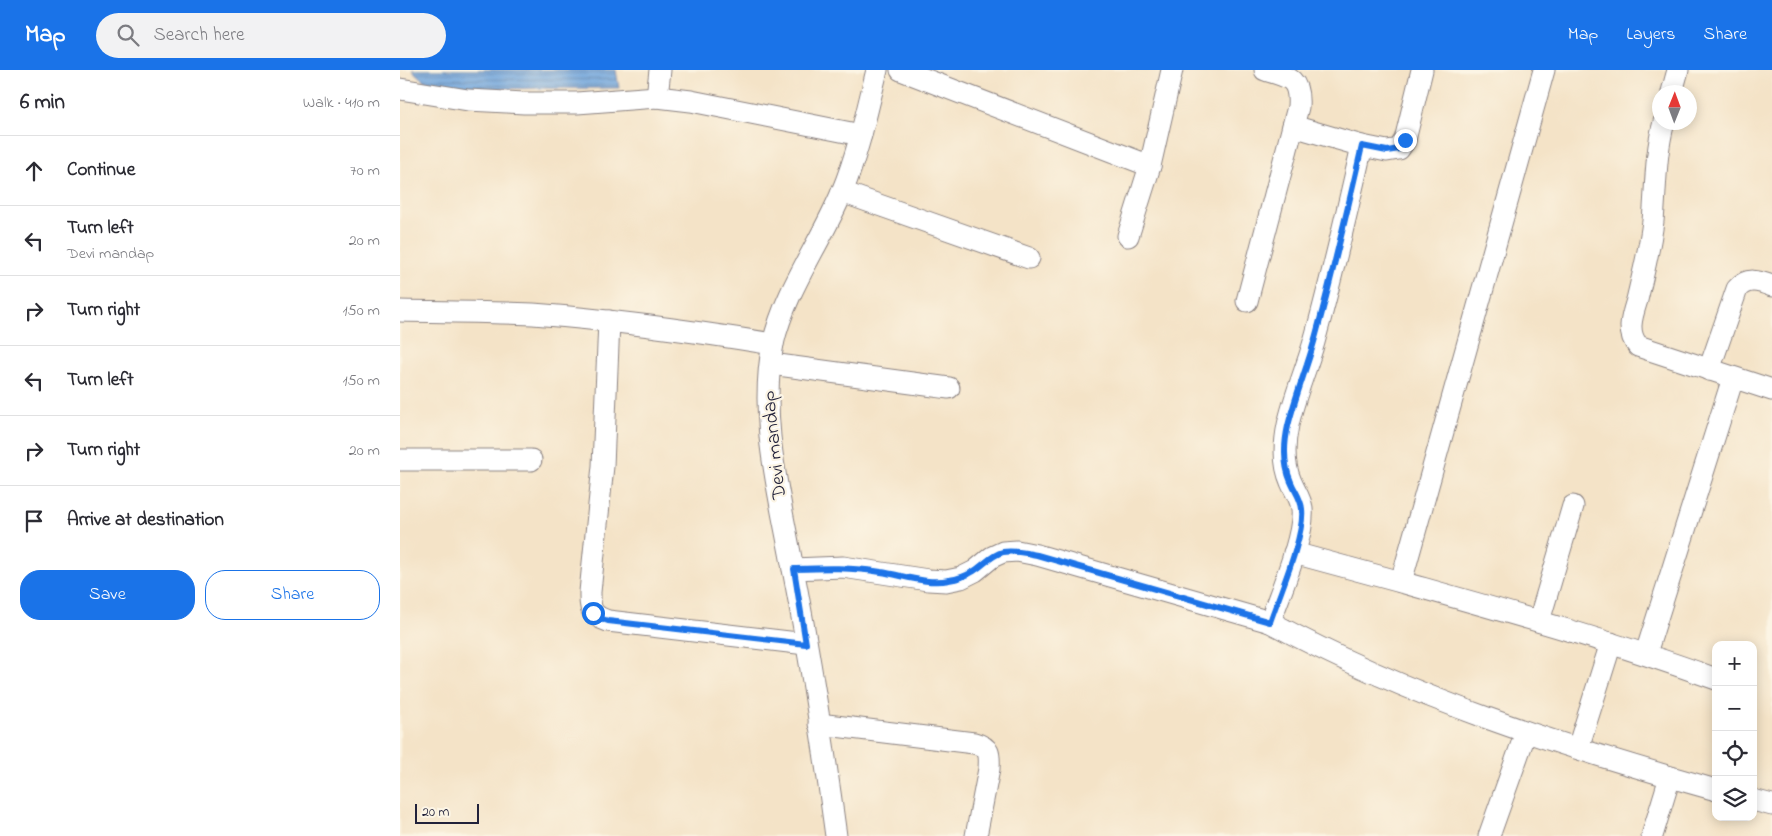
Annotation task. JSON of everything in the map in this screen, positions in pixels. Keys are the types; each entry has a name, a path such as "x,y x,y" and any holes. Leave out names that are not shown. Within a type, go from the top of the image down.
{"street":[{"path":"657,97 660,70"},
{"name":"Devi mandap","path":"836,836 794,569 777,484 770,434 768,385 772,354 787,302 842,192 861,135 877,70"},
{"path":"901,70 1150,166"},
{"path":"1128,236 1150,166 1172,70"},
{"path":"1247,301 1298,108 1299,93 1294,82 1285,76 1265,70"},
{"path":"1293,126 1362,146 1387,151 1399,149 1405,140 1422,70"},
{"path":"1401,582 1544,70"},
{"path":"1674,85 1678,70"},
{"path":"400,89 468,100 524,103 577,103 657,97 692,101 861,135"},
{"path":"1662,130 1657,157 1653,224 1630,331 1632,340 1638,346 1772,390"},
{"path":"1270,622 1294,553 1302,511 1300,497 1291,482 1286,465 1285,446 1288,425 1314,342 1340,246 1362,146"},
{"path":"842,192 1029,258"},
{"path":"1709,370 1737,289 1742,283 1751,280 1772,286"},
{"path":"400,311 531,314 674,328 772,354 949,388"},
{"path":"609,321 604,466 590,592 590,604 593,613 608,621 806,644"},
{"path":"1646,654 1732,378"},
{"path":"400,460 531,460"},
{"path":"1539,621 1573,506"},
{"path":"794,569 843,567 946,581 961,578 975,571 992,557 1003,552 1017,551 1037,555 1270,622 1310,644 1462,710 1526,732 1712,789"},
{"path":"1294,553 1539,621 1646,654 1712,678"},
{"path":"1578,748 1611,643"},
{"path":"819,724 982,745 988,751 989,769 976,836"},
{"path":"1489,836 1526,732"},
{"path":"1652,836 1670,777"},
{"path":"1757,801 1772,805"}],"water":[{"path":"412,70 616,70 619,88 433,89"}],"route":[{"path":"593,613 608,621 806,644 794,569 843,567 946,581 961,578 975,571 992,557 1003,552 1017,551 1037,555 1270,622 1294,553 1302,511 1300,497 1291,482 1286,465 1285,446 1288,425 1314,342 1340,246 1362,146 1387,151 1399,149 1405,140"}]}
